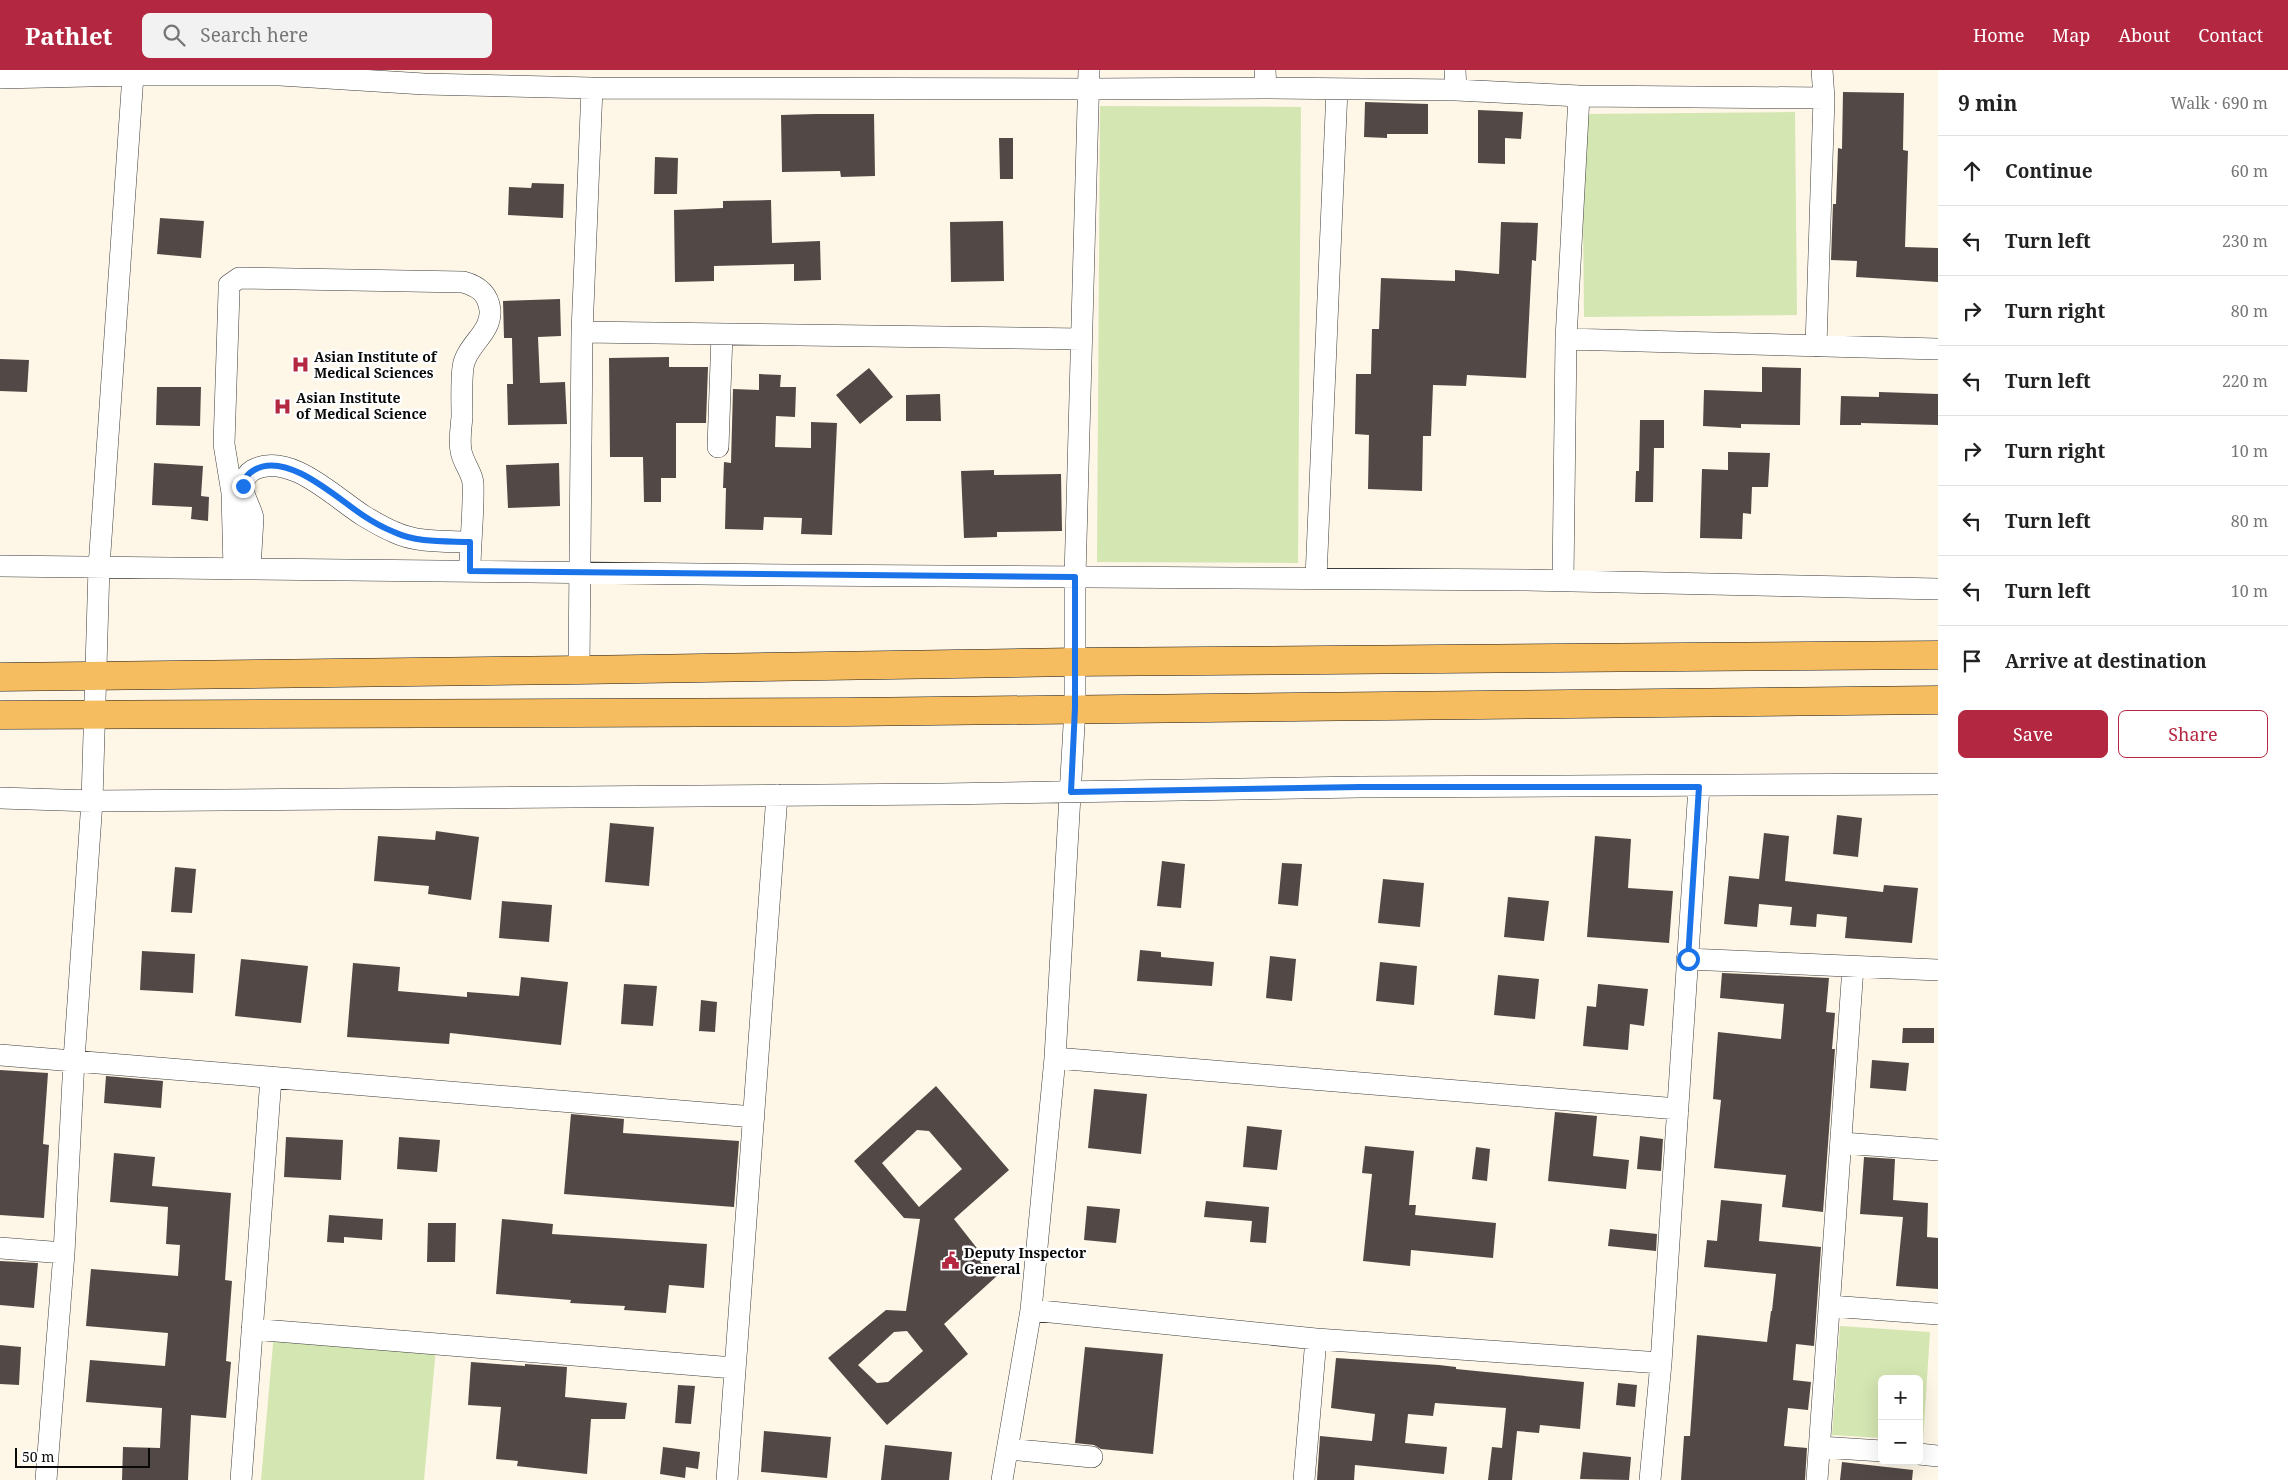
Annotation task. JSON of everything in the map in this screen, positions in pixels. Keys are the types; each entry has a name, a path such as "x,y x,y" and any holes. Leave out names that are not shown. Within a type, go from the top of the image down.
{"main road":[{"path":"0,677 1074,662 1938,655"},
{"path":"0,715 836,712 1938,700"}],"street":[{"path":"1816,346 1824,98 1822,70"},
{"path":"0,78 133,74 280,76 424,84 592,88 1266,79 1337,88 1456,80 1579,96 1824,98"},
{"path":"46,1480 64,1253 74,1060 92,801 93,715 99,567 133,74"},
{"path":"1002,1480 1030,1310 1055,1058 1075,708 1075,577 1089,80"},
{"path":"579,670 582,332 592,88"},
{"path":"1316,578 1337,88"},
{"path":"1563,580 1566,340 1579,96"},
{"path":"242,569 224,444 229,285 239,278 462,282 481,290 487,299 490,311 489,319 486,327 469,350 463,366 461,452 470,472 473,486 470,571"},
{"path":"582,332 1081,339"},
{"path":"718,447 722,334"},
{"path":"1566,340 1938,349"},
{"path":"242,569 253,518 252,510 243,493 243,486 250,472 260,467 288,468 303,475 317,482 364,516 396,533 420,539 470,542"},
{"path":"0,566 1563,580 1938,589"},
{"path":"0,798 92,801 1071,792 1360,787 1699,787 1938,784"},
{"path":"1650,1480 1678,1109 1699,787"},
{"path":"727,1480 777,795"},
{"path":"1688,959 1938,970"},
{"path":"1817,1480 1853,967"},
{"path":"0,1055 754,1117"},
{"path":"1055,1058 1678,1109"},
{"path":"242,1480 271,1078"},
{"path":"1842,1143 1938,1150"},
{"path":"0,1248 64,1253"},
{"path":"1830,1306 1938,1314"},
{"path":"1030,1310 1316,1339 1660,1363"},
{"path":"252,1329 734,1368"},
{"path":"1304,1480 1316,1339"},
{"path":"1820,1446 1878,1451"},
{"path":"1008,1449 1092,1457"},
{"path":"1923,1454 1938,1456"}],"green space":[{"path":"1100,106 1301,107 1298,563 1097,562"},
{"path":"1795,112 1797,315 1584,317 1582,114"},
{"path":"1840,1326 1930,1332 1923,1441 1923,1375 1878,1375 1878,1438 1832,1435"},
{"path":"274,1333 436,1348 424,1480 261,1480"}],"building":[{"path":"1843,92 1904,93 1903,150 1908,151 1905,247 1938,248 1938,282 1856,277 1857,261 1831,260 1838,148 1842,149"},
{"path":"1365,102 1428,104 1428,134 1387,134 1387,138 1364,137"},
{"path":"1478,110 1523,112 1521,139 1505,138 1505,164 1478,163"},
{"path":"874,114 875,176 841,177 840,171 782,172 781,115"},
{"path":"999,138 1013,138 1013,179 1000,179"},
{"path":"655,157 678,158 677,194 654,194"},
{"path":"532,183 564,184 563,218 508,215 509,187 531,188"},
{"path":"771,200 772,243 820,241 821,280 794,281 794,264 714,266 714,281 675,282 674,210 723,208 723,201"},
{"path":"160,218 204,221 201,258 157,254"},
{"path":"1003,221 1004,281 951,282 950,222"},
{"path":"1501,222 1538,223 1536,261 1532,260 1526,378 1467,375 1466,386 1433,385 1431,436 1423,436 1422,491 1368,489 1369,435 1355,434 1356,374 1371,374 1372,329 1379,329 1381,278 1455,281 1455,270 1499,274"},
{"path":"560,299 561,336 538,337 540,383 565,382 567,424 508,425 507,384 513,384 512,338 504,338 503,301"},
{"path":"669,357 669,367 708,367 706,423 676,423 676,478 661,478 661,502 644,502 643,457 610,457 609,358"},
{"path":"0,359 29,360 27,392 0,391"},
{"path":"1762,367 1801,368 1800,425 1741,424 1741,428 1703,426 1704,390 1762,392"},
{"path":"869,368 893,397 860,424 836,395"},
{"path":"759,374 781,375 780,387 796,387 795,417 776,416 775,447 811,448 811,422 837,423 832,535 801,534 802,518 764,517 763,530 725,529 726,488 723,488 724,462 731,463 733,389 759,390"},
{"path":"157,387 201,387 200,426 156,425"},
{"path":"1879,392 1938,394 1938,425 1861,423 1861,425 1840,425 1841,396 1879,397"},
{"path":"940,394 941,421 906,421 906,395"},
{"path":"1640,420 1664,420 1664,448 1654,448 1653,502 1635,502 1636,471 1639,471"},
{"path":"1728,452 1770,453 1768,487 1752,487 1751,514 1743,513 1742,539 1700,538 1702,469 1728,470"},
{"path":"154,463 203,466 201,496 209,497 208,521 191,519 192,507 152,505"},
{"path":"559,463 560,506 508,508 506,465"},
{"path":"994,470 994,475 1061,474 1062,531 997,532 997,537 964,538 961,471"},
{"path":"1837,815 1862,818 1858,857 1833,854"},
{"path":"610,823 654,827 649,886 605,882"},
{"path":"436,831 479,837 471,900 428,894 429,886 374,881 378,836 435,840"},
{"path":"1764,833 1789,836 1785,881 1883,892 1884,885 1918,888 1912,943 1845,938 1847,917 1817,914 1816,927 1790,925 1792,907 1759,904 1757,927 1724,924 1729,876 1759,879"},
{"path":"1595,836 1631,839 1628,888 1673,891 1669,943 1587,937"},
{"path":"1162,861 1185,864 1181,908 1157,906"},
{"path":"1282,863 1302,864 1298,906 1278,904"},
{"path":"175,867 196,869 192,913 171,912"},
{"path":"1383,879 1424,883 1420,927 1378,923"},
{"path":"1508,897 1549,901 1544,941 1504,937"},
{"path":"502,901 552,905 549,942 499,938"},
{"path":"1140,950 1161,952 1161,957 1214,962 1212,986 1137,981"},
{"path":"142,951 195,954 193,993 140,990"},
{"path":"1270,956 1296,959 1292,1001 1266,998"},
{"path":"241,959 308,966 301,1023 235,1016"},
{"path":"1380,962 1417,966 1414,1005 1376,1001"},
{"path":"353,963 400,967 398,991 467,997 467,992 519,996 521,977 568,982 561,1045 450,1033 449,1044 347,1037"},
{"path":"1722,973 1829,978 1826,1012 1835,1013 1832,1049 1835,1049 1823,1212 1782,1207 1786,1175 1714,1168 1721,1100 1713,1099 1718,1032 1781,1039 1784,1004 1720,998"},
{"path":"1498,975 1539,979 1535,1019 1494,1015"},
{"path":"624,984 657,986 653,1026 621,1024"},
{"path":"1598,984 1648,989 1644,1026 1630,1024 1628,1050 1583,1046 1587,1006 1596,1007"},
{"path":"701,1000 717,1002 715,1032 699,1031"},
{"path":"1903,1028 1934,1028 1934,1043 1902,1043"},
{"path":"1872,1060 1909,1063 1906,1091 1870,1088"},
{"path":"0,1070 48,1073 43,1144 49,1145 44,1218 0,1215"},
{"path":"106,1076 163,1081 161,1108 104,1103"},
{"name":"Deputy Inspector General","path":"936,1086 1009,1170 954,1219 998,1275 944,1324 968,1354 887,1425 828,1358 886,1310 906,1311 920,1219 904,1218 854,1161","holes":["917,1130 929,1131 962,1169 919,1207 882,1163","907,1331 923,1351 888,1382 877,1383 858,1365 894,1332"]},
{"path":"1094,1089 1147,1094 1141,1154 1088,1148"},
{"path":"1555,1112 1597,1116 1593,1156 1629,1160 1626,1189 1548,1181"},
{"path":"571,1114 624,1119 623,1133 739,1141 734,1207 564,1194"},
{"path":"1247,1126 1282,1130 1277,1170 1243,1167"},
{"path":"1640,1136 1663,1139 1661,1171 1637,1169"},
{"path":"286,1137 343,1140 341,1180 284,1177"},
{"path":"399,1137 440,1140 437,1172 397,1169"},
{"path":"1365,1146 1414,1151 1409,1205 1416,1205 1415,1215 1496,1223 1493,1258 1411,1250 1410,1266 1363,1261 1372,1174 1362,1173"},
{"path":"1476,1147 1490,1149 1487,1181 1472,1179"},
{"path":"114,1153 155,1157 152,1186 231,1193 225,1280 232,1281 226,1361 231,1362 226,1418 191,1415 188,1480 122,1480 123,1447 160,1448 162,1408 86,1402 90,1360 165,1366 168,1333 86,1326 91,1269 178,1276 180,1245 166,1244 168,1207 110,1202"},
{"path":"1864,1157 1895,1159 1893,1200 1928,1203 1927,1237 1938,1238 1938,1289 1896,1286 1903,1217 1860,1214"},
{"path":"1721,1200 1762,1204 1759,1241 1821,1247 1814,1346 1796,1344 1793,1380 1811,1382 1808,1410 1788,1408 1784,1446 1807,1448 1805,1480 1681,1480 1684,1436 1690,1436 1697,1335 1767,1342 1772,1311 1776,1274 1704,1267 1707,1240 1717,1241"},
{"path":"1206,1201 1269,1207 1266,1243 1250,1242 1252,1221 1204,1217"},
{"path":"1087,1206 1120,1209 1116,1243 1084,1240"},
{"path":"329,1215 383,1219 382,1240 344,1237 344,1243 327,1242"},
{"path":"502,1219 553,1224 552,1234 707,1244 704,1288 669,1285 666,1313 624,1310 625,1306 570,1303 571,1300 496,1294"},
{"path":"428,1223 456,1223 455,1262 427,1262"},
{"path":"1610,1229 1657,1234 1656,1251 1608,1246"},
{"path":"0,1261 38,1263 34,1308 0,1305"},
{"path":"0,1345 21,1347 19,1385 0,1384"},
{"path":"1085,1347 1163,1354 1153,1454 1101,1449 1094,1445 1075,1443"},
{"path":"1336,1358 1439,1365 1456,1367 1456,1369 1584,1382 1580,1429 1540,1425 1539,1433 1517,1431 1512,1480 1488,1480 1492,1447 1502,1448 1506,1408 1435,1403 1433,1416 1408,1414 1405,1443 1447,1447 1444,1474 1355,1465 1354,1480 1317,1480 1320,1436 1372,1441 1375,1414 1331,1408"},
{"path":"471,1362 567,1367 565,1397 627,1403 625,1419 591,1419 587,1474 517,1466 518,1461 496,1459 501,1407 468,1405"},
{"path":"1618,1383 1637,1385 1635,1407 1616,1405"},
{"path":"678,1385 695,1386 691,1424 675,1423"},
{"path":"764,1431 831,1437 827,1478 761,1472"},
{"path":"885,1445 952,1452 949,1480 881,1480"},
{"path":"663,1447 700,1452 698,1469 686,1467 685,1478 660,1474"},
{"path":"1583,1452 1631,1457 1629,1480 1580,1479"},
{"path":"1842,1462 1913,1470 1912,1480 1840,1480"}],"place":[{"name":"Asian Institute of Medical Sciences","path":"300,365"},
{"name":"Asian Institute of Medical Science","path":"282,406"},
{"name":"Deputy Inspector General","path":"950,1261"}],"route":[{"path":"243,486 244,479 250,472 260,467 288,468 317,482 364,516 396,533 420,539 470,542 470,571 1075,577 1075,708 1071,792 1360,787 1699,787 1688,959"}]}
